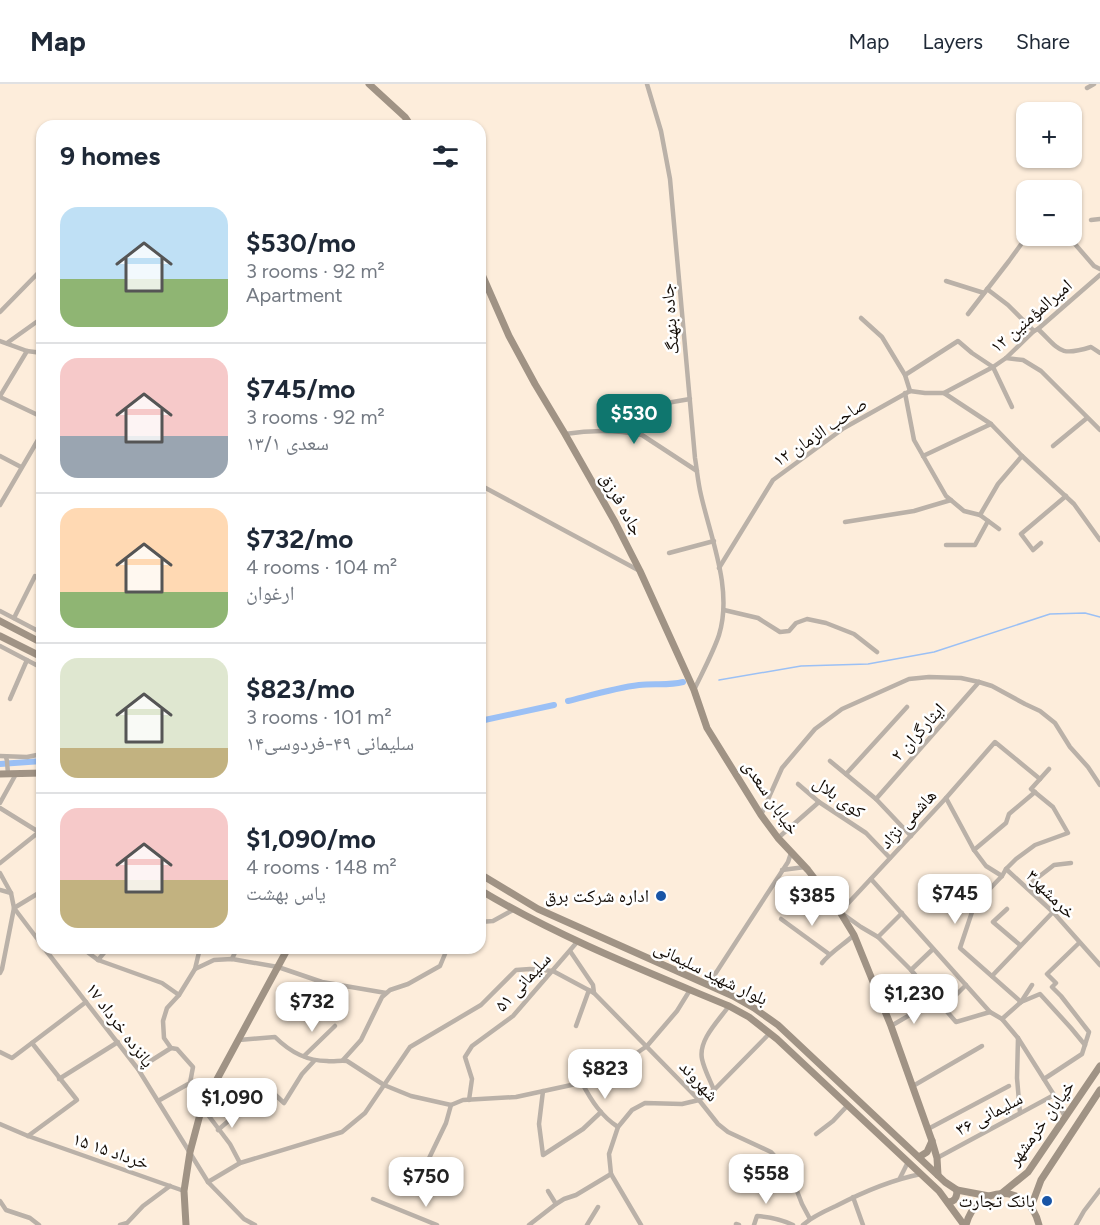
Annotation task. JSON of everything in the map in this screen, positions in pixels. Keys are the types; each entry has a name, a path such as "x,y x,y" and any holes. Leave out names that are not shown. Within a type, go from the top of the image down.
{"main road":[{"path":"369,84 407,120"},
{"name":"جاده فرزق","path":"486,284 509,336 615,522 640,571 694,690 707,728"},
{"path":"0,621 36,640"},
{"path":"0,636 36,654"},
{"name":"خیابان سعدی","path":"707,728 761,815 840,912 854,935 913,1086 937,1158 938,1175"},
{"path":"5,772 36,773"},
{"name":"بلوار شهید سلیمانی","path":"486,878 537,909 708,985 747,1004 771,1019 945,1182 957,1190 989,1196"},
{"name":"بلوار شهید سلیمانی","path":"486,894 513,910 578,941 729,1006 749,1017 770,1033 921,1173 939,1191 965,1225"},
{"path":"186,1225 184,1191 190,1152 202,1107 285,954"},
{"path":"656,975 661,964"},
{"name":"خیابان خرمشهر","path":"1002,1193 1028,1172 1100,1066"},
{"name":"خیابان خرمشهر","path":"1031,1207 1041,1180 1100,1090"},
{"path":"919,1157 927,1152 932,1141"},
{"path":"1046,1146 1049,1153 1057,1154"},
{"path":"948,1202 954,1200 957,1190"},
{"path":"965,1225 972,1209 979,1202 989,1196 1002,1193 1015,1196 1027,1203 1035,1213 1039,1225"}],"street":[{"name":"جاده بنهنگ","path":"647,84 661,131 670,179 697,471 714,541 723,595 724,610 718,636 694,690"},
{"path":"1087,88 1094,84"},
{"path":"1091,220 1100,219"},
{"path":"968,314 1020,246"},
{"path":"1077,246 1094,266 1100,269"},
{"path":"0,312 36,275"},
{"name":"امیرالمؤمنین ۱۲","path":"944,393 1006,358 1100,275"},
{"path":"946,281 985,291 1008,305 1061,351 1074,352 1091,347 1100,353"},
{"path":"861,318 882,337 905,375 914,440 946,496 964,511 980,515 999,529"},
{"path":"7,343 36,322"},
{"path":"0,341 36,352"},
{"path":"905,375 958,341 972,354 993,367 1012,407"},
{"path":"27,351 0,396 36,414"},
{"path":"1006,358 1023,360 1041,371 1100,430"},
{"path":"908,392 944,393 991,424 1074,504 1100,539"},
{"name":"صاحب الزمان ۱۲","path":"718,569 773,480 844,428 908,392"},
{"path":"655,405 690,399"},
{"path":"1053,446 1087,418"},
{"path":"923,456 991,424"},
{"path":"565,434 612,432 642,435 697,471"},
{"path":"0,505 36,443"},
{"path":"0,456 21,467"},
{"path":"980,515 998,484 1022,456"},
{"path":"486,488 640,571"},
{"path":"1041,543 1033,550 1021,534 1066,496"},
{"path":"845,522 914,511 951,500"},
{"path":"946,545 975,545 988,521"},
{"path":"669,553 714,541"},
{"path":"14,618 35,576"},
{"path":"724,610 758,618 780,632 789,631 796,623 807,619 826,623 854,634 877,652"},
{"path":"0,611 36,630"},
{"path":"0,646 36,665"},
{"path":"10,699 27,660"},
{"path":"761,815 782,768 815,729 842,709 917,677 961,678 980,682 1040,711 1055,723 1070,747 1100,785"},
{"name":"ایثارگران ۲","path":"876,799 980,682"},
{"path":"846,774 907,707"},
{"name":"هاشمی نژاد","path":"840,912 995,742 1040,779"},
{"path":"5,772 4,758 36,755"},
{"name":"کوی بلال","path":"830,761 876,799 911,836"},
{"path":"974,850 1006,823 1009,814 1033,791 1049,769"},
{"path":"0,803 16,774"},
{"name":"کوی بلال","path":"798,784 819,802 866,833 890,858"},
{"path":"1021,1002 960,948 972,912 1006,868 1035,845 1068,833 1053,807 1033,791"},
{"path":"946,798 974,850 986,866 1002,876"},
{"path":"778,838 819,802"},
{"path":"0,808 36,830"},
{"path":"0,863 36,834"},
{"path":"708,985 788,862 791,853"},
{"path":"1028,888 1032,882 1054,865 1071,864"},
{"path":"782,870 805,867"},
{"name":"خرمشهر۳","path":"1006,868 1053,912 1100,965"},
{"name":"پانزده خرداد ۱۷","path":"0,873 11,893 14,908 36,937"},
{"path":"871,879 990,1012 1002,1019 1018,1038 1044,1078 1065,1117"},
{"path":"0,890 11,893"},
{"path":"0,974 14,908 36,897"},
{"path":"1007,909 993,922 1020,945"},
{"path":"486,922 493,921 513,910"},
{"path":"840,912 878,937 911,970 956,1022 990,1012"},
{"path":"992,976 1053,912"},
{"path":"878,937 902,913"},
{"path":"781,919 829,954"},
{"path":"822,963 829,954 840,948 854,935"},
{"name":"سلیمانی ۵۱","path":"469,1100 472,1079 465,1058 472,1046 513,1016 578,941"},
{"path":"1044,1078 1082,1054 1089,1032 1052,987 1056,983 1047,974 1079,943"},
{"path":"0,945 6,947"},
{"path":"911,970 933,949"},
{"path":"570,951 593,985 576,1026"},
{"name":"پانزده خرداد ۱۷","path":"49,954 138,1069 208,1182 244,1219 255,1225"},
{"path":"90,954 98,960 162,983 179,995"},
{"path":"98,960 103,954"},
{"path":"171,1048 164,1038 163,1021 167,1008 179,995 195,969 199,954"},
{"path":"232,959 234,954"},
{"path":"343,1060 361,1040 382,997 390,990 408,984 440,966 445,954"},
{"path":"195,969 214,960 232,959 278,967 322,982 386,993"},
{"path":"208,1182 240,1163 342,1132 365,1113 410,1047 481,1005 516,970 553,971"},
{"name":"شهروند","path":"553,971 591,992 699,1100 718,1124 728,1132 771,1152 790,1173 810,1219"},
{"path":"944,1008 966,985"},
{"path":"1002,1019 1021,1002 1032,986"},
{"path":"239,1040 274,1036 287,1048 314,1061 347,1061 384,1085 411,1096 452,1105 463,1100 516,1097 599,1079 647,1046 677,1011 690,990"},
{"path":"1021,1002 1040,994 1085,1045"},
{"path":"0,1052 12,1058 86,1002"},
{"path":"714,1090 702,1058 703,1045 729,1006"},
{"path":"891,1026 925,1006"},
{"path":"304,1056 335,1026"},
{"path":"641,1225 611,1174 609,1154 618,1127 632,1110 645,1102 682,1104 699,1100 714,1090 770,1033"},
{"path":"1018,1038 1017,1077 1020,1113"},
{"path":"60,1079 118,1042"},
{"path":"28,1136 77,1100 32,1043"},
{"path":"913,1086 982,1046"},
{"path":"138,1069 171,1048 177,1049 193,1067 190,1083 158,1101"},
{"path":"218,1130 267,1087 284,1103 302,1074 314,1061"},
{"path":"582,1083 592,1101 608,1120 618,1127"},
{"path":"928,1129 1009,1086"},
{"path":"543,1091 539,1124 543,1155 583,1129 601,1112"},
{"name":"سلیمانی ۳۶","path":"937,1158 1054,1095"},
{"path":"420,1177 446,1123 452,1105"},
{"path":"816,1134 848,1105"},
{"path":"202,1107 230,1144 240,1163"},
{"name":"۱۵ خرداد ۱۵","path":"0,1124 184,1191"},
{"path":"900,1178 908,1161"},
{"path":"803,1225 810,1219 855,1196 900,1178 921,1173"},
{"path":"529,1225 564,1199 576,1195 611,1174"},
{"path":"120,1225 127,1223 143,1206 170,1186"},
{"path":"1076,1225 1100,1190"},
{"path":"548,1191 556,1204"},
{"path":"855,1196 863,1225"},
{"path":"373,1199 437,1225"},
{"path":"0,1201 6,1210 30,1218 39,1225"},
{"path":"587,1225 598,1207"},
{"path":"754,1225 757,1216 793,1225"}],"waterway":[{"path":"719,680 801,666 868,664 934,652 1050,614 1085,613 1100,617"},
{"path":"568,701 630,686 683,682"},
{"path":"486,720 554,705"},
{"path":"0,764 36,761"}],"place":[{"name":"اداره شرکت برق","path":"661,896"},
{"name":"بانک تجارت","path":"1047,1201"}]}
